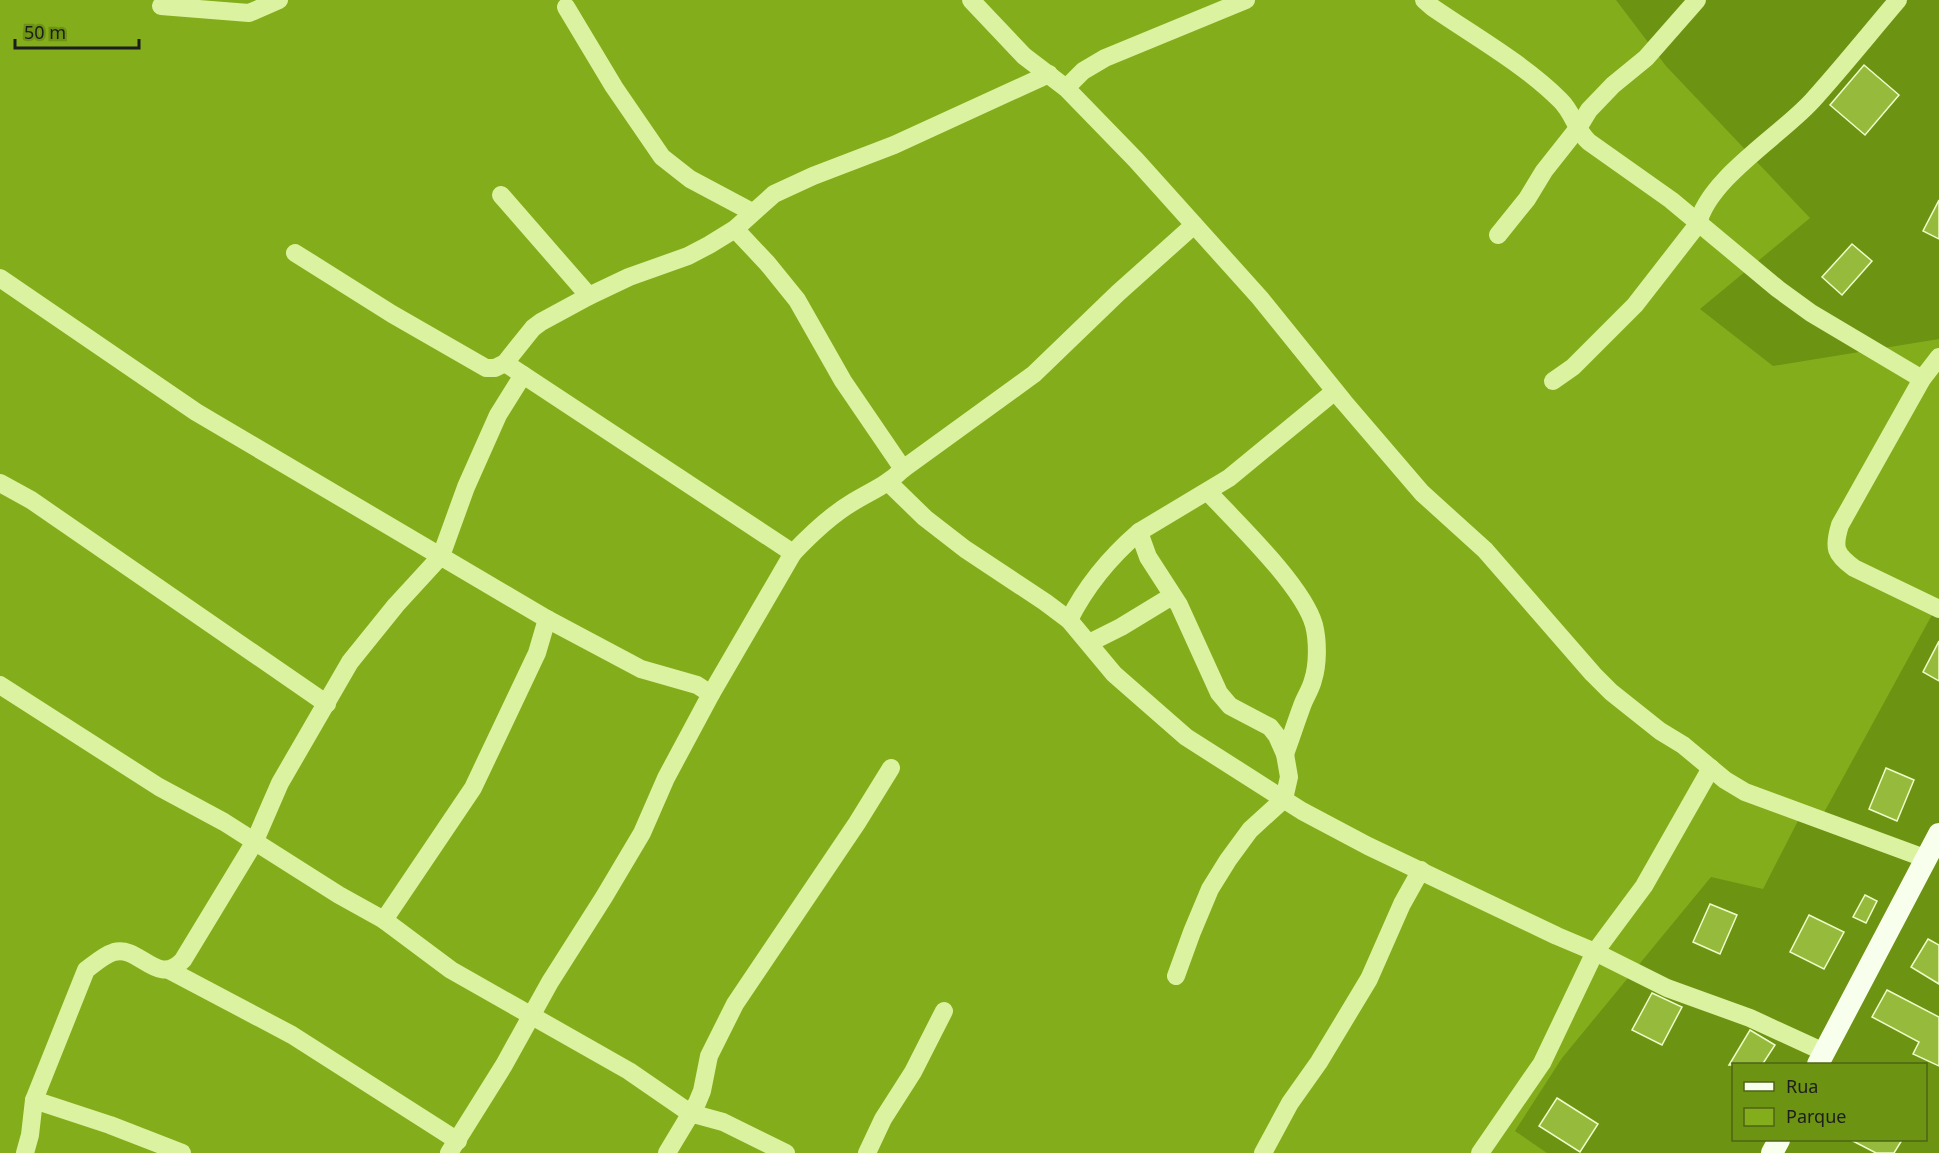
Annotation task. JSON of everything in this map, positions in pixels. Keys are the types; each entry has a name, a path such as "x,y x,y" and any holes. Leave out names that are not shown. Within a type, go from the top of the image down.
{"main road":[{"path":"1821,1058 1939,834"}],"street":[{"path":"161,6 249,13 279,0"},
{"path":"972,0 1024,56 1066,88 1129,153 1260,298 1422,493 1485,550 1605,686 1660,731 1683,745 1725,780 1744,792 1927,858"},
{"path":"1066,88 1083,71 1105,58 1246,0"},
{"path":"1424,0 1527,72 1561,100 1588,142 1671,200 1778,289 1811,313 1922,379"},
{"path":"1498,235 1527,199 1544,171 1578,128 1589,110 1646,58 1697,0"},
{"path":"1553,381 1573,367 1635,305 1698,224 1706,203 1728,177 1812,101 1898,0"},
{"path":"566,7 614,87 662,157 690,179 752,212"},
{"path":"295,253 392,314 486,368 495,368 505,363 533,328 589,296 629,277 688,256 735,228 783,189 894,145 1049,74"},
{"path":"501,195 589,296"},
{"path":"24,1153 30,1135 34,1100 86,970 103,957 113,952 123,951 155,968 169,970 292,1035 454,1147 504,1065 550,982 642,833 666,778 711,694 793,553 812,533 852,503 889,483 903,469 1034,374 1118,293 1194,225"},
{"path":"735,228 797,300 843,381 903,469"},
{"path":"0,279 196,412 547,619 641,669 697,685 711,694"},
{"path":"1939,357 1922,379 1840,525 1836,540 1837,551 1854,568 1939,609"},
{"path":"505,363 793,553"},
{"path":"169,970 176,968 183,960 254,843 280,783 350,663 396,605 441,556 466,487 498,415 523,375"},
{"path":"1069,620 1080,597 1099,572 1139,532 1229,478 1335,391"},
{"path":"0,483 31,500 327,705"},
{"path":"889,483 925,518 965,549 1069,620 1114,674 1186,737 1302,811 1368,846 1667,988 1750,1018 1821,1058"},
{"path":"1208,492 1262,550 1296,591 1307,608 1314,626 1316,655 1313,680 1285,754"},
{"path":"1139,532 1148,557 1179,605 1224,700 1230,706 1270,727 1285,754 1290,777 1284,799 1250,831 1210,889 1176,976"},
{"path":"1089,643 1121,627 1172,596"},
{"path":"384,920 473,788 537,653 547,619"},
{"path":"0,684 159,787 224,822 254,843 384,920 451,970 629,1071 690,1113 723,1122 786,1153"},
{"path":"667,1153 697,1103 702,1091 709,1056 735,1004 793,920 891,768"},
{"path":"1480,1153 1542,1063 1595,952 1644,886 1711,768"},
{"path":"1263,1153 1290,1104 1319,1062 1369,979 1402,904 1420,870"},
{"path":"867,1153 883,1119 913,1072 944,1011"},
{"path":"34,1100 110,1125 182,1153"}],"green space":[{"path":"0,0 1616,0 1666,66 1810,218 1700,309 1773,366 1939,339 1939,602 1821,818 1803,811 1763,889 1711,877 1562,1058 1515,1131 1547,1153 0,1153"}],"building":[{"path":"1864,65 1899,95 1865,135 1830,105"},
{"path":"1939,200 1939,239 1923,231"},
{"path":"1852,244 1872,261 1842,295 1822,277"},
{"path":"1939,641 1939,681 1923,672"},
{"path":"1886,768 1914,780 1897,821 1869,809"},
{"path":"1865,895 1877,901 1866,923 1853,917"},
{"path":"1710,904 1737,915 1720,954 1693,942"},
{"path":"1809,915 1844,932 1824,969 1790,952"},
{"path":"1928,939 1939,945 1939,984 1911,967"},
{"path":"1887,990 1939,1017 1939,1066 1913,1054 1919,1042 1872,1017"},
{"path":"1652,993 1682,1007 1662,1045 1632,1030"},
{"path":"1750,1030 1775,1045 1763,1063 1732,1063 1729,1065"},
{"path":"1557,1098 1598,1124 1580,1152 1539,1126"},
{"path":"1853,1141 1901,1141 1894,1153 1876,1153"}]}
